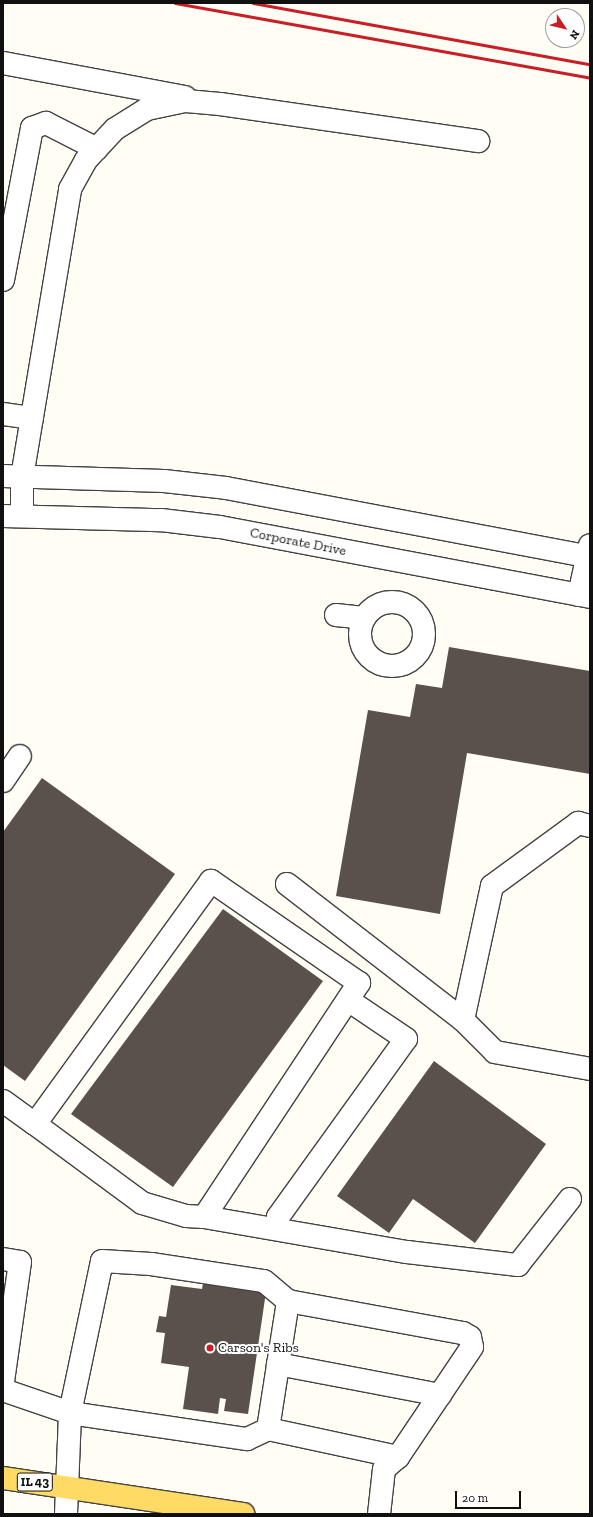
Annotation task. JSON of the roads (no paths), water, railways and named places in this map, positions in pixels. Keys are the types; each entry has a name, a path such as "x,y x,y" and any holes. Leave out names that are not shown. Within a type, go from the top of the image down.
{"main road":[{"name":"IL 43","path":"3,1478 66,1486 243,1514"}],"street":[{"path":"3,63 220,104 478,141"},
{"path":"12,516 13,476 32,418 70,189 86,160 115,129 147,109 186,101 220,104"},
{"path":"3,280 32,128 46,123 97,149"},
{"path":"3,414 32,418"},
{"path":"13,476 164,481 226,488 589,553 585,596"},
{"name":"Corporate Drive","path":"12,516 161,520 220,527 585,596"},
{"path":"336,615 364,618"},
{"path":"3,781 20,756"},
{"path":"463,1020 492,886 578,824 590,826"},
{"path":"35,1124 211,881 359,983 204,1217"},
{"path":"286,884 463,1020 495,1052 590,1069"},
{"path":"277,1229 278,1217 406,1040 348,1000"},
{"path":"3,1101 142,1202 186,1216 204,1217 407,1252 518,1265 570,1199"},
{"path":"3,1259 20,1262 3,1382"},
{"path":"66,1514 70,1412 102,1261 151,1264 264,1281 288,1301 463,1333 470,1338 472,1347 398,1457 384,1469 379,1514"},
{"path":"268,1429 288,1301"},
{"path":"278,1364 440,1395"},
{"path":"3,1390 70,1412 247,1438 268,1429 398,1457"},
{"path":"57,1514 66,1486"}],"railway":[{"path":"175,3 590,78"},
{"path":"253,3 590,64"}],"place":[{"name":"Carson's Ribs","path":"210,1348"}]}
